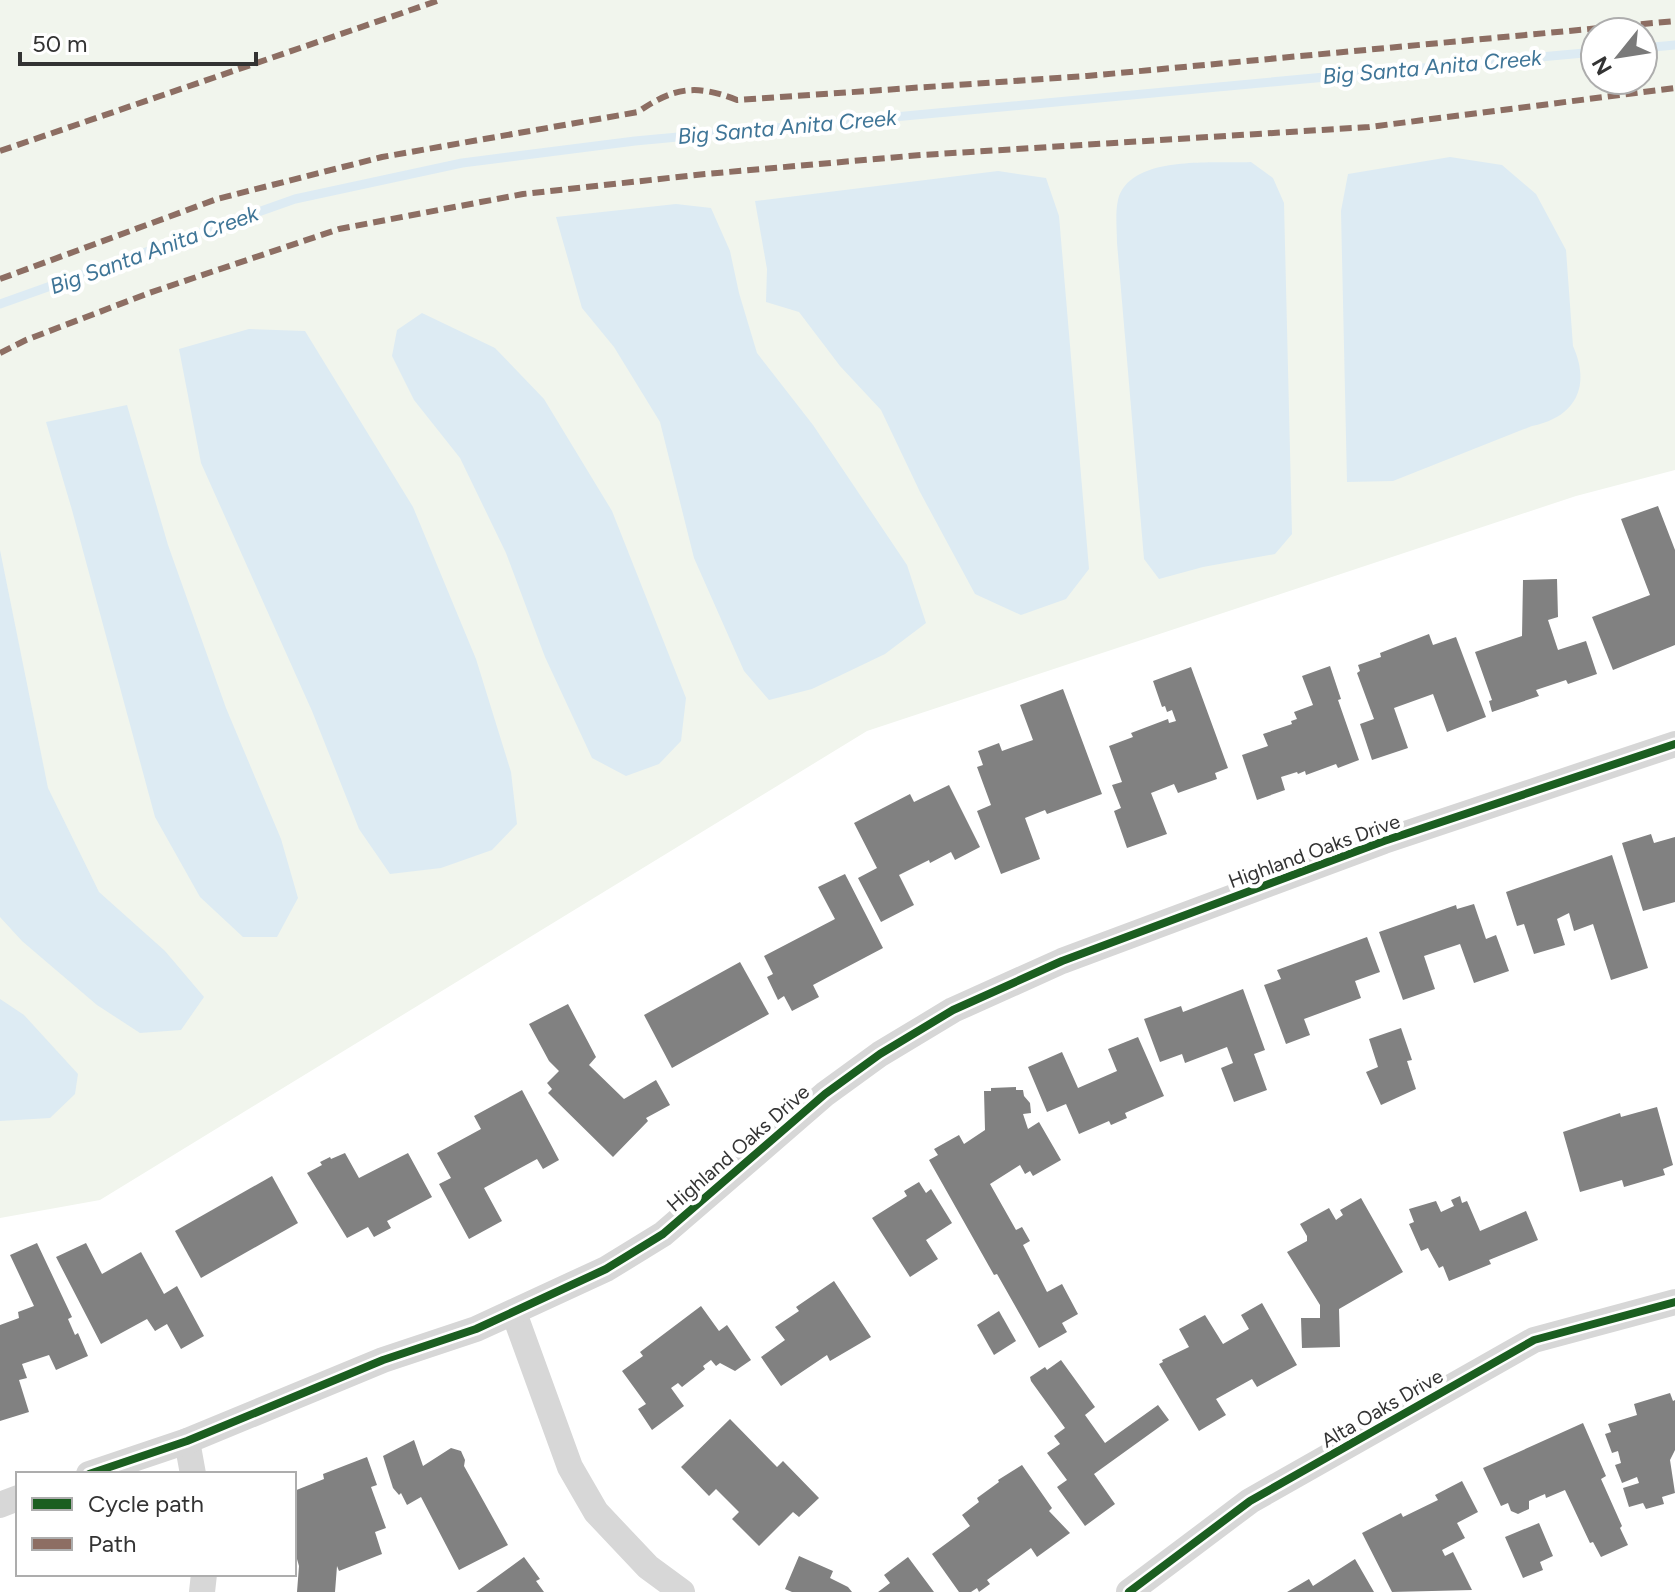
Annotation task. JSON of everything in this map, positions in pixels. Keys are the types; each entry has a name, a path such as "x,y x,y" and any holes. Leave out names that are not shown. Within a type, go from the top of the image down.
{"street":[{"name":"Highland Oaks Drive","path":"95,1472 187,1441 383,1360 476,1329 606,1269 663,1234 825,1094 880,1054 953,1010 1062,961 1298,873 1675,744"},
{"name":"Alta Oaks Drive","path":"1129,1592 1250,1501 1534,1340 1675,1302"},
{"path":"514,1313 570,1467 596,1512 648,1567 682,1592"},
{"path":"187,1441 193,1472"}],"shaded area":[{"path":"0,0 1675,0 1675,470 1576,496 867,731 100,1200 0,1218"},
{"path":"1450,157 1502,165 1536,194 1566,250 1573,346 1578,361 1580,387 1569,407 1547,422 1393,481 1347,482 1341,211 1348,174"},
{"path":"1251,162 1273,178 1284,203 1292,534 1275,554 1203,567 1159,579 1144,559 1117,243 1118,200 1126,185 1138,175 1155,168 1175,164"},
{"path":"998,171 1046,178 1059,216 1089,569 1066,599 1021,615 975,594 920,492 881,410 840,366 799,312 766,302 767,269 755,201"},
{"path":"676,204 711,208 730,251 757,353 813,425 907,565 926,623 885,654 812,689 769,700 744,671 694,558 660,422 614,347 582,308 556,217"},
{"path":"422,313 495,348 544,399 612,511 686,698 681,741 659,764 626,776 592,758 545,657 506,553 460,458 414,400 392,356 397,330"},
{"path":"249,329 305,331 413,507 476,659 511,772 517,824 492,850 441,868 390,874 359,829 312,711 201,463 179,349"},
{"path":"127,405 168,545 226,708 281,839 298,898 277,937 243,937 200,897 155,817 46,422"},
{"path":"0,550 48,788 99,892 165,951 204,997 181,1030 140,1033 97,1005 22,941 0,917"},
{"path":"0,999 24,1015 78,1074 75,1094 50,1118 0,1121"}],"building":[{"path":"1658,506 1675,550 1675,645 1613,670 1592,617 1650,595 1621,519"},
{"path":"1557,579 1558,617 1548,620 1558,650 1586,641 1597,674 1536,690 1539,696 1492,712 1489,701 1492,700 1475,652 1522,636 1523,580"},
{"path":"1429,634 1433,645 1456,637 1486,717 1447,732 1433,694 1394,708 1408,748 1372,760 1360,724 1374,719 1357,673 1360,671 1358,665"},
{"path":"1330,666 1359,760 1338,768 1336,764 1306,775 1305,771 1281,777 1285,790 1257,800 1242,755 1268,746 1263,734 1292,724 1291,721 1297,719 1294,712 1313,705 1302,676"},
{"path":"1191,667 1228,768 1215,773 1217,779 1178,793 1174,784 1151,793 1167,834 1127,848 1114,811 1121,808 1112,785 1122,782 1109,746 1133,737 1131,733 1168,719 1169,723 1176,721 1172,710 1167,712 1165,706 1162,707 1153,681"},
{"path":"1063,689 1102,794 1047,814 1045,810 1025,818 1040,859 1001,874 977,811 991,805 977,767 983,765 978,751 999,743 1002,751 1033,740 1020,705"},
{"path":"949,785 980,847 955,860 951,852 899,875 914,905 881,922 858,878 877,868 854,823 910,794 914,802"},
{"path":"1651,834 1654,843 1675,837 1675,902 1643,911 1622,843"},
{"path":"1612,855 1648,968 1611,980 1593,924 1574,931 1569,913 1557,919 1565,945 1534,954 1524,924 1517,926 1506,892"},
{"path":"845,874 883,948 813,985 819,997 792,1011 784,996 778,1000 767,977 773,974 764,956 835,919 818,887"},
{"path":"1474,904 1486,939 1496,935 1509,971 1474,983 1460,944 1424,956 1435,989 1403,1000 1379,932 1456,905 1457,909"},
{"path":"1367,937 1380,972 1355,981 1361,998 1304,1019 1310,1035 1286,1044 1264,985 1281,979 1277,970"},
{"path":"740,962 769,1014 672,1068 644,1015"},
{"path":"1243,989 1265,1050 1254,1054 1267,1090 1234,1102 1221,1068 1233,1063 1227,1047 1185,1063 1182,1054 1160,1062 1144,1019 1181,1006 1183,1012"},
{"path":"568,1004 596,1057 589,1065 624,1099 656,1080 670,1105 646,1118 648,1121 613,1157 548,1093 552,1089 547,1083 559,1071 549,1061 529,1024"},
{"path":"1401,1028 1412,1060 1407,1061 1416,1089 1381,1105 1366,1072 1378,1067 1369,1039"},
{"path":"1138,1037 1164,1096 1125,1113 1127,1118 1111,1125 1109,1121 1079,1134 1066,1104 1047,1112 1028,1067 1062,1052 1078,1088 1117,1071 1108,1049"},
{"path":"1016,1087 1016,1090 1023,1090 1030,1103 1031,1113 1023,1114 1028,1129 1039,1122 1061,1160 1033,1176 1030,1171 1025,1174 1020,1165 990,1184 1016,1230 1022,1227 1030,1241 1023,1245 1047,1292 1062,1284 1078,1314 1062,1323 1067,1332 1039,1348 929,1160 938,1155 934,1149 959,1135 964,1144 985,1130 984,1091"},
{"path":"522,1090 559,1160 543,1169 537,1159 484,1188 502,1221 469,1239 439,1184 451,1178 437,1153 481,1129 474,1116"},
{"path":"1657,1107 1673,1165 1663,1169 1665,1175 1624,1187 1622,1180 1580,1192 1563,1132 1620,1113 1621,1117"},
{"path":"345,1153 359,1178 408,1153 432,1197 387,1221 391,1228 374,1237 368,1227 347,1238 307,1173 322,1165 320,1162"},
{"path":"272,1176 298,1223 201,1278 175,1231"},
{"path":"919,1182 926,1193 931,1189 952,1223 926,1240 938,1259 910,1277 872,1218 907,1196 904,1191"},
{"path":"1460,1196 1462,1203 1467,1201 1480,1231 1526,1211 1538,1240 1449,1281 1443,1266 1439,1268 1428,1248 1421,1251 1409,1224 1414,1222 1409,1209 1436,1201 1441,1212 1454,1206 1451,1200"},
{"path":"1361,1198 1403,1272 1339,1309 1340,1347 1302,1348 1301,1318 1320,1318 1320,1305 1287,1252 1307,1241 1300,1224 1329,1208 1336,1220 1343,1215 1340,1210"},
{"path":"37,1243 72,1317 68,1319 75,1335 78,1333 88,1356 56,1370 49,1355 22,1364 27,1378 19,1380 29,1412 0,1421 0,1325 19,1318 18,1312 34,1306 10,1255"},
{"path":"86,1243 102,1274 141,1252 164,1294 177,1286 204,1336 181,1349 167,1324 155,1331 147,1319 101,1344 56,1257"},
{"path":"834,1281 871,1337 830,1361 827,1355 781,1386 761,1357 785,1340 775,1327 799,1311 796,1307"},
{"path":"1262,1303 1297,1365 1257,1387 1252,1379 1216,1399 1226,1415 1199,1431 1159,1364 1189,1347 1179,1329 1205,1315 1223,1344 1249,1329 1241,1315"},
{"path":"701,1306 719,1331 727,1325 751,1360 735,1371 720,1363 716,1366 711,1360 703,1366 705,1369 682,1387 678,1383 671,1388 684,1406 652,1430 638,1409 646,1404 622,1371 643,1356 640,1352"},
{"path":"999,1311 1016,1341 994,1355 977,1325"},
{"path":"1061,1360 1095,1407 1085,1415 1105,1443 1158,1405 1169,1420 1094,1474 1115,1504 1085,1526 1057,1487 1067,1480 1047,1453 1060,1444 1054,1436 1065,1428 1030,1377"},
{"path":"1670,1393 1675,1400 1675,1450 1670,1460 1675,1493 1662,1497 1664,1504 1646,1509 1643,1503 1629,1507 1623,1488 1639,1483 1637,1477 1622,1483 1615,1465 1621,1463 1618,1451 1612,1453 1605,1434 1611,1432 1608,1424 1637,1415 1634,1404"},
{"path":"730,1419 777,1467 783,1461 819,1498 799,1517 793,1512 759,1546 732,1519 739,1512 716,1489 709,1496 681,1467"},
{"path":"1583,1423 1606,1476 1601,1479 1628,1545 1601,1557 1593,1542 1590,1543 1565,1490 1529,1501 1529,1509 1518,1514 1511,1511 1508,1503 1501,1506 1483,1468"},
{"path":"414,1440 423,1466 451,1448 461,1451 464,1466 508,1545 459,1570 421,1497 407,1505 401,1493 399,1495 393,1488 383,1456"},
{"path":"367,1457 377,1485 371,1487 386,1528 375,1532 382,1554 339,1571 337,1566 335,1592 297,1592 296,1490 324,1479 323,1474"},
{"path":"1022,1465 1052,1508 1049,1511 1070,1533 1037,1557 1031,1548 987,1580 990,1584 979,1592 977,1588 971,1592 959,1592 932,1554 970,1526 962,1515 979,1502 977,1498"},
{"path":"1462,1481 1478,1512 1457,1523 1465,1538 1442,1550 1445,1556 1453,1552 1472,1590 1392,1592 1362,1533 1401,1513 1403,1517 1438,1500 1435,1495"},
{"path":"1539,1523 1553,1556 1540,1562 1543,1570 1523,1578 1505,1537"},
{"path":"799,1556 833,1571 830,1578 852,1592 792,1592 785,1589"},
{"path":"524,1557 540,1579 536,1581 544,1592 476,1592"},
{"path":"908,1557 934,1592 878,1592 890,1583 884,1575"},
{"path":"1355,1559 1374,1592 1287,1592 1309,1579 1313,1586"}],"waterway":[{"name":"Big Santa Anita Creek","path":"1659,46 1675,45"},
{"name":"Big Santa Anita Creek","path":"0,304 295,199 462,163 635,141 1579,53"}],"marked path":[{"path":"0,151 440,0"},
{"path":"0,279 217,199 382,157 638,112 663,97 686,91 709,92 737,100 1087,76 1675,21"},
{"path":"0,353 149,293 339,229 523,194 921,155 1369,127 1675,88"}],"cycle path":[{"path":"95,1472 187,1441 383,1360 476,1329 606,1269 663,1234 825,1094 880,1054 953,1010 1062,961 1384,841 1675,744"},
{"path":"1129,1592 1250,1501 1534,1340 1675,1302"}]}
